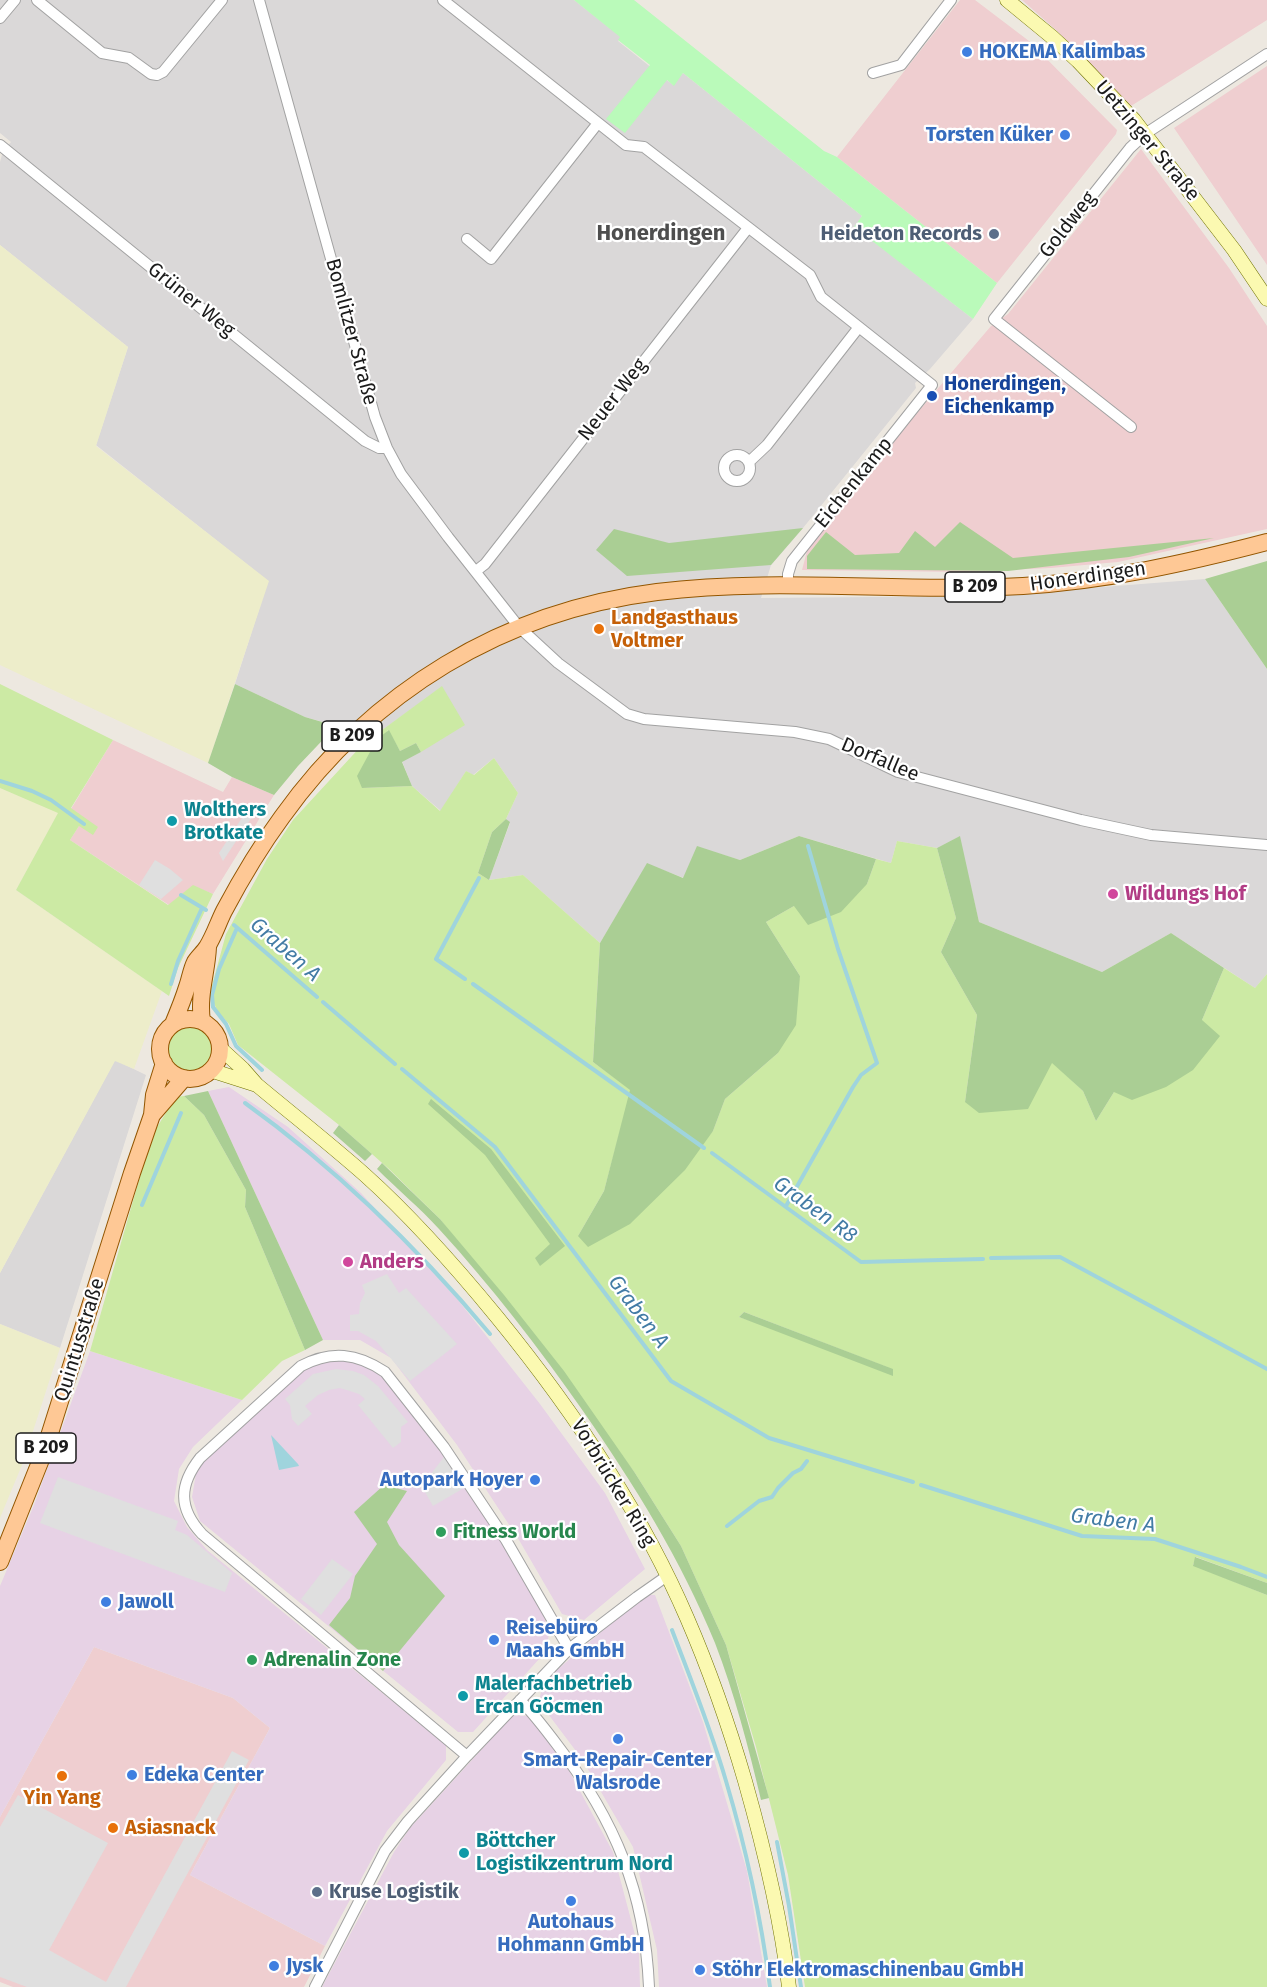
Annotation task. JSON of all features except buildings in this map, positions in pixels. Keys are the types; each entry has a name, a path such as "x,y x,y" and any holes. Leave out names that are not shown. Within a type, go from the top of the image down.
{"main road":[{"name":"Uetzinger Straße","path":"1007,0 1077,61 1145,134 1234,250 1267,299"},
{"name":"Honerdingen","path":"788,586 980,587 1067,582 1116,576 1267,542"},
{"name":"B 209","path":"164,1064 160,1055 162,1037 173,1024 195,963 208,946 236,888 280,819 362,727 401,693 430,672 484,642 519,627 584,605 657,592 721,587 788,586"},
{"name":"B 209","path":"202,1021 200,998 207,966 208,946"},
{"path":"164,1064 176,1075 184,1078 198,1077 210,1070 218,1060 220,1048 215,1032 202,1021 187,1019 173,1024"},
{"name":"Vorbrücker Ring","path":"220,1048 257,1085 374,1183 443,1253 546,1378 578,1422 613,1479 667,1576 702,1652 735,1748 753,1810 772,1886 789,1987"},
{"name":"Quintusstraße","path":"0,1562 44,1452 152,1115 154,1095 164,1064"},
{"name":"Vorbrücker Ring","path":"210,1070 257,1085"},
{"name":"Quintusstraße","path":"152,1115 184,1078"}],"street":[{"path":"0,18 15,0"},
{"path":"40,1 102,53 129,58 151,74 157,75 163,72 222,0"},
{"name":"Bomlitzer Straße","path":"259,0 375,417 387,448 401,474 420,500 519,627"},
{"path":"443,0 626,145 644,147 810,275 821,297 859,327 767,445 749,462"},
{"path":"873,73 901,65 951,0"},
{"name":"Goldweg","path":"1131,427 994,319 1130,148 1145,134 1267,54"},
{"path":"467,239 491,259 598,123"},
{"name":"Grüner Weg","path":"0,145 365,441 379,448 387,448"},
{"name":"Neuer Weg","path":"476,571 485,564 748,228"},
{"name":"Eichenkamp","path":"788,586 788,574 792,561 932,385 859,327"},
{"name":"Dorfallee","path":"519,627 566,670 627,714 644,719 795,732 829,739 898,772 1081,820 1151,836 1267,844"},
{"path":"467,1756 202,1534 186,1513 184,1498 185,1484 190,1470 200,1458 301,1366 330,1355 345,1355 373,1364 385,1372 444,1447 506,1540 569,1649"},
{"path":"315,1987 386,1851 408,1821 569,1649 667,1576"},
{"path":"520,1700 530,1709 572,1765 597,1803 621,1850 636,1896 647,1949 649,1987"}],"shaded area":[{"path":"0,0 574,0 621,37 618,41 673,85 683,73 862,216 855,227 973,319 915,383 916,388 771,565 761,598 989,596 1205,579 1267,669 1267,974 1255,988 1171,933 1102,972 979,922 959,837 937,848 897,841 891,863 799,836 740,860 698,847 684,878 647,864 600,943 523,875 489,880 510,823 506,819 518,793 494,758 473,775 466,771 441,811 412,786 402,761 421,752 442,687 374,736 305,717 235,684 268,581 96,445 128,347 0,245 0,162 3,151 11,142 0,133"},
{"path":"960,0 975,0 1029,41 1117,130 997,283 837,157"},
{"path":"1022,0 1267,0 1267,20 1131,106 1056,30"},
{"path":"1267,66 1267,265 1174,128"},
{"path":"1141,149 1229,268 1267,326 1267,529 1118,562 1051,568 961,572 802,570 807,551 917,413 991,326 1008,314"},
{"path":"661,614 662,621 641,650 632,643 627,618"},
{"path":"113,740 223,792 232,777 274,795 213,894 193,886 169,905 70,840 79,826 98,828 71,809"},
{"path":"251,804 256,811 223,861 219,853"},
{"path":"155,860 183,880 161,899 139,885"},
{"path":"115,1060 146,1075 60,1348 0,1324 0,1273"},
{"path":"229,1087 288,1127 361,1193 458,1300 540,1404 605,1493 645,1569 584,1620 562,1614 519,1540 457,1445 391,1358 360,1340 323,1340 208,1091"},
{"path":"387,1274 399,1293 406,1288 457,1344 410,1381 376,1341 358,1331 350,1331 350,1315 359,1314 360,1303 365,1293 362,1285"},
{"path":"90,1351 242,1400 193,1447 179,1469 174,1501 187,1527 207,1550 446,1745 446,1760 387,1831 325,1946 190,1875 270,1728 233,1698 94,1647 0,1817 0,1586 34,1505"},
{"path":"330,1356 359,1359 382,1374 445,1453 506,1547 543,1614 549,1632 547,1648 473,1732 458,1732 200,1521 192,1497 196,1474 208,1455 291,1377"},
{"path":"336,1369 364,1375 378,1386 408,1422 401,1427 401,1442 393,1448 358,1405 365,1399 359,1394 340,1388 318,1395 305,1406 312,1414 298,1426 292,1419 290,1405 285,1399 313,1374"},
{"path":"444,1457 464,1488 433,1506 420,1488"},
{"path":"58,1477 178,1521 175,1530 187,1535 232,1573 225,1592 40,1523"},
{"path":"332,1559 353,1574 321,1615 301,1599"},
{"path":"644,1595 655,1595 703,1722 747,1871 767,1987 659,1987 657,1950 633,1847 582,1759 539,1702 543,1682"},
{"path":"94,1647 233,1698 270,1728 190,1875 325,1946 304,1987 13,1987 0,1982 0,1817"},
{"path":"513,1715 529,1716 568,1769 613,1852 639,1950 640,1987 322,1987 394,1852 410,1828"},
{"path":"232,1751 249,1760 126,1987 27,1987 0,1977 0,1827 18,1795 108,1843 49,1950 106,1982"}],"green space":[{"path":"574,0 634,0 824,151 837,157 997,283 973,319 854,227 862,216 683,73 674,86 667,80 625,133 606,119 650,65"},
{"path":"0,245 128,347 96,446 269,581 208,763 0,665"},
{"path":"960,522 1013,558 1214,538 1129,557 1008,571 807,569 807,556 826,532 855,555 899,553 915,531 935,547"},
{"path":"803,528 771,565 627,576 596,550 614,529 669,543"},
{"path":"1267,561 1267,669 1205,579"},
{"path":"0,684 113,740 71,808 98,827 93,835 79,826 70,840 168,905 193,885 213,894 178,968 169,996 16,890 58,813 0,788"},
{"path":"235,684 305,717 336,726 274,795 232,777 208,763"},
{"path":"442,686 465,725 421,752 416,743 400,751 388,730 362,788 412,786 440,811 466,771 474,775 494,758 518,793 506,819 492,832 478,873 489,880 523,875 600,943 593,1062 631,1090 604,1191 578,1236 713,1131 725,1099 778,1053 800,976 766,922 794,906 867,884 876,859 891,863 897,841 937,848 956,918 941,952 977,1015 965,1102 1052,1062 1083,1091 1096,1121 1114,1092 1202,1020 1224,968 1255,988 1267,974 1267,1583 1196,1557 1193,1565 1267,1595 1267,1987 805,1987 788,1875 756,1747 726,1645 681,1546 635,1473 440,1219 389,1169 339,1125 238,1045 229,1024 218,1012 213,1001 211,989 226,934 267,859 293,820 363,744","holes":["744,1312 892,1369 739,1317"]},
{"path":"389,730 400,751 416,743 421,752 402,762 412,786 362,788 357,776 377,739"},
{"path":"0,788 59,812 16,890 162,991 134,1069 115,1061 0,1273"},
{"path":"506,819 510,822 489,880 478,873 492,832"},
{"path":"799,836 876,859 867,884 841,912 808,925 794,906 766,922 800,976 796,1025 778,1053 725,1099 713,1131 685,1170 630,1224 588,1247 578,1236 604,1191 630,1090 593,1062 600,943 647,863 683,878 697,846 740,860"},
{"path":"960,836 979,922 1102,972 1171,933 1224,968 1202,1020 1220,1036 1193,1070 1166,1087 1132,1100 1114,1092 1096,1121 1083,1091 1052,1063 1028,1109 979,1113 965,1102 977,1015 941,952 956,918 937,848"},
{"path":"190,1025 207,1032 214,1049 207,1066 190,1073 173,1066 166,1049 173,1032"},
{"path":"208,1091 323,1340 305,1350 245,1207 246,1190 204,1115 184,1096"},
{"path":"184,1096 204,1115 246,1190 245,1207 305,1350 282,1361 242,1400 90,1351 141,1173 157,1127 176,1097"},
{"path":"431,1099 491,1149 565,1246 540,1266 535,1258 550,1244 485,1155 428,1104"},
{"path":"339,1125 372,1154 365,1161 333,1133"},
{"path":"382,1163 440,1219 564,1371 635,1473 681,1546 726,1645 769,1798 761,1800 729,1681 702,1612 672,1552 638,1495 583,1411 532,1341 439,1229 377,1169"},
{"path":"744,1312 893,1369 893,1376 739,1317"},
{"path":"0,1324 60,1348 22,1465 0,1518"},
{"path":"384,1485 407,1491 387,1522 399,1545 445,1596 383,1671 329,1625 350,1598 355,1576 377,1544 354,1512"},
{"path":"1195,1557 1267,1583 1267,1595 1193,1566"}],"water":[{"path":"271,1435 298,1464 299,1466 279,1470"}],"waterway":[{"name":"Graben A","path":"0,781 32,791 51,800 84,824"},
{"path":"786,1206 853,1087 861,1075 877,1063 838,949 808,846"},
{"name":"Graben R8","path":"465,979 436,959 479,878"},
{"name":"Graben A","path":"181,895 206,910"},
{"path":"171,984 178,961 202,908"},
{"name":"Graben A","path":"234,925 317,997"},
{"path":"237,928 219,969 212,995 213,1007 226,1024 236,1046 262,1070"},
{"name":"Graben R8","path":"473,984 704,1148"},
{"name":"Graben A","path":"323,1002 395,1064"},
{"name":"Graben A","path":"402,1069 495,1147 671,1381 769,1438 913,1482"},
{"path":"245,1103 312,1155 375,1211 434,1270 490,1334"},
{"path":"142,1205 181,1113"},
{"name":"Graben R8","path":"712,1153 861,1262 983,1259"},
{"name":"Graben R8","path":"991,1258 1060,1257 1267,1369"},
{"path":"727,1526 759,1501 772,1497 778,1488 807,1461"},
{"name":"Graben A","path":"921,1485 1082,1536 1155,1539 1267,1577"},
{"path":"672,1630 707,1724 733,1806 757,1909 770,1987"},
{"path":"777,1842 801,1987"}],"place":[{"name":"HOKEMA Kalimbas","path":"967,52"},
{"name":"Torsten Küker","path":"1065,135"},
{"name":"Heideton Records","path":"994,234"},
{"name":"Honerdingen, Eichenkamp","path":"932,396"},
{"name":"Landgasthaus Voltmer","path":"599,629"},
{"name":"Wolthers Brotkate","path":"172,821"},
{"name":"Wildungs Hof","path":"1113,894"},
{"name":"Anders","path":"348,1262"},
{"name":"Autopark Hoyer","path":"535,1480"},
{"name":"Fitness World","path":"441,1532"},
{"name":"Jawoll","path":"106,1602"},
{"name":"Reisebüro Maahs GmbH","path":"494,1640"},
{"name":"Adrenalin Zone","path":"252,1660"},
{"name":"Malerfachbetrieb Ercan Göcmen","path":"463,1696"},
{"name":"Smart-Repair-Center Walsrode","path":"618,1739"},
{"name":"Edeka Center","path":"132,1775"},
{"name":"Yin Yang","path":"62,1776"},
{"name":"Asiasnack","path":"113,1828"},
{"name":"Böttcher Logistikzentrum Nord","path":"464,1853"},
{"name":"Kruse Logistik","path":"317,1892"},
{"name":"Autohaus Hohmann GmbH","path":"571,1901"},
{"name":"Jysk","path":"274,1966"},
{"name":"Stöhr Elektromaschinenbau GmbH","path":"700,1970"}],"district":[{"name":"Honerdingen","path":"661,234"}]}
